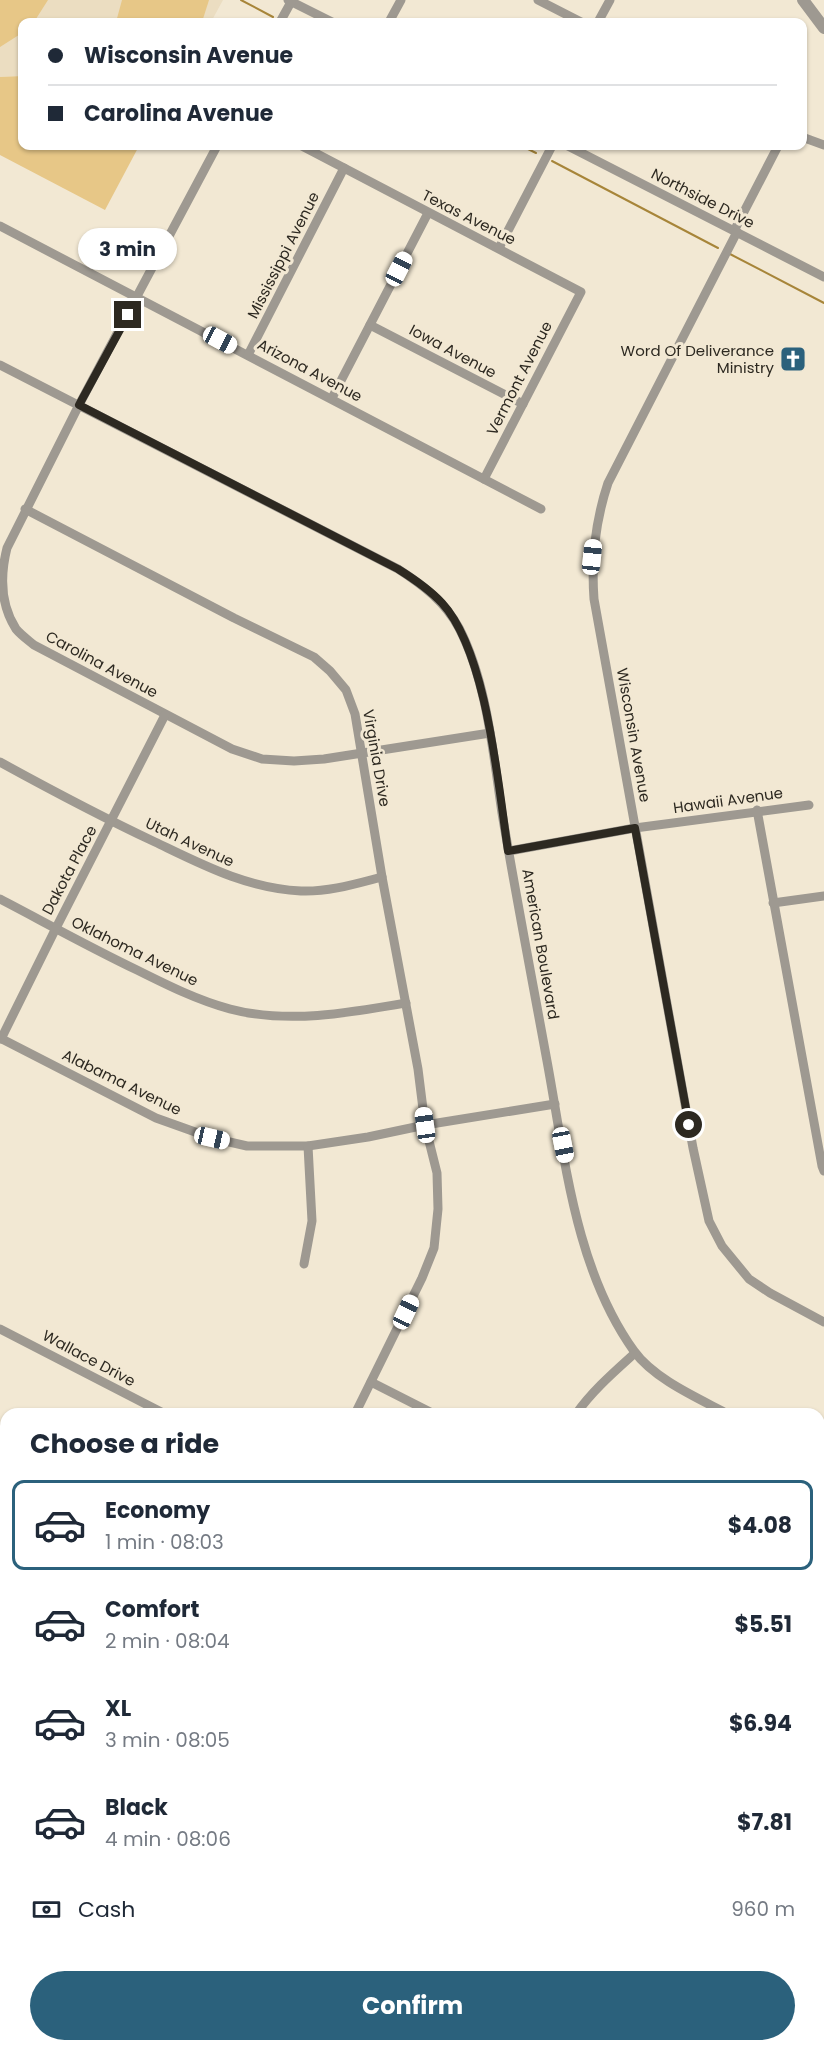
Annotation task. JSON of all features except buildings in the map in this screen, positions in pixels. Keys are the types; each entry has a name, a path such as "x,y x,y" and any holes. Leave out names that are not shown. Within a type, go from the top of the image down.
{"street":[{"path":"391,18 400,0"},
{"path":"538,0 573,18"},
{"path":"600,18 610,0"},
{"path":"803,0 824,28"},
{"path":"282,18 289,1 324,18"},
{"path":"807,139 824,145"},
{"name":"Carolina Avenue","path":"214,150 79,405 7,548 1,574 3,604 16,629 34,645 232,749 262,759 294,761 324,759 490,733"},
{"name":"Texas Avenue","path":"310,150 581,292"},
{"path":"498,249 550,150"},
{"name":"Northside Drive","path":"576,150 824,278"},
{"name":"Wisconsin Avenue","path":"776,150 608,483 600,508 592,557 594,599 709,1221 722,1246 749,1279 824,1322"},
{"name":"Mississippi Avenue","path":"248,355 344,168"},
{"path":"332,398 428,213"},
{"name":"Arizona Avenue","path":"0,226 541,509"},
{"name":"Vermont Avenue","path":"484,479 581,292"},
{"name":"Iowa Avenue","path":"370,325 522,404"},
{"name":"American Boulevard","path":"0,365 398,569 423,585 443,604 458,627 470,654 490,733 508,851 555,1104 586,1255 599,1290 634,1353 675,1386 717,1408"},
{"name":"Virginia Drive","path":"26,509 234,618 314,657 346,690 355,714 425,1125 437,1173 438,1209 434,1248 422,1278 358,1408"},
{"name":"Dakota Place","path":"1,1039 165,715"},
{"name":"Utah Avenue","path":"0,762 111,822 208,869 261,886 301,891 336,889 382,877"},
{"name":"Hawaii Avenue","path":"508,851 635,828 757,810 809,805"},
{"path":"757,810 824,1171"},
{"path":"773,903 824,897"},
{"name":"Oklahoma Avenue","path":"0,898 183,993 231,1009 294,1016 337,1015 406,1003"},
{"name":"Alabama Avenue","path":"1,1039 156,1118 212,1138 247,1146 308,1146 555,1104"},
{"path":"304,1264 312,1221 308,1146"},
{"name":"Wallace Drive","path":"0,1329 153,1408"},
{"path":"580,1408 634,1353"},
{"path":"371,1382 422,1408"}],"shaded area":[{"path":"0,0 223,0 213,18 18,18 18,76 0,77"},
{"path":"0,0 48,0 37,18 18,18 18,36 0,47"},
{"path":"122,0 209,0 203,18 117,18"},
{"path":"18,76 18,150 137,150 105,210 0,155 0,77"}],"waterway":[{"path":"241,0 273,17"},
{"path":"530,150 536,153"},
{"path":"552,161 718,248"},
{"path":"730,254 824,303"}],"place":[{"name":"Word Of Deliverance Ministry","path":"793,359"}],"route":[{"path":"128,315 79,405 398,569 423,585 443,604 464,640 479,683 490,733 508,851 635,828 689,1125"}]}
